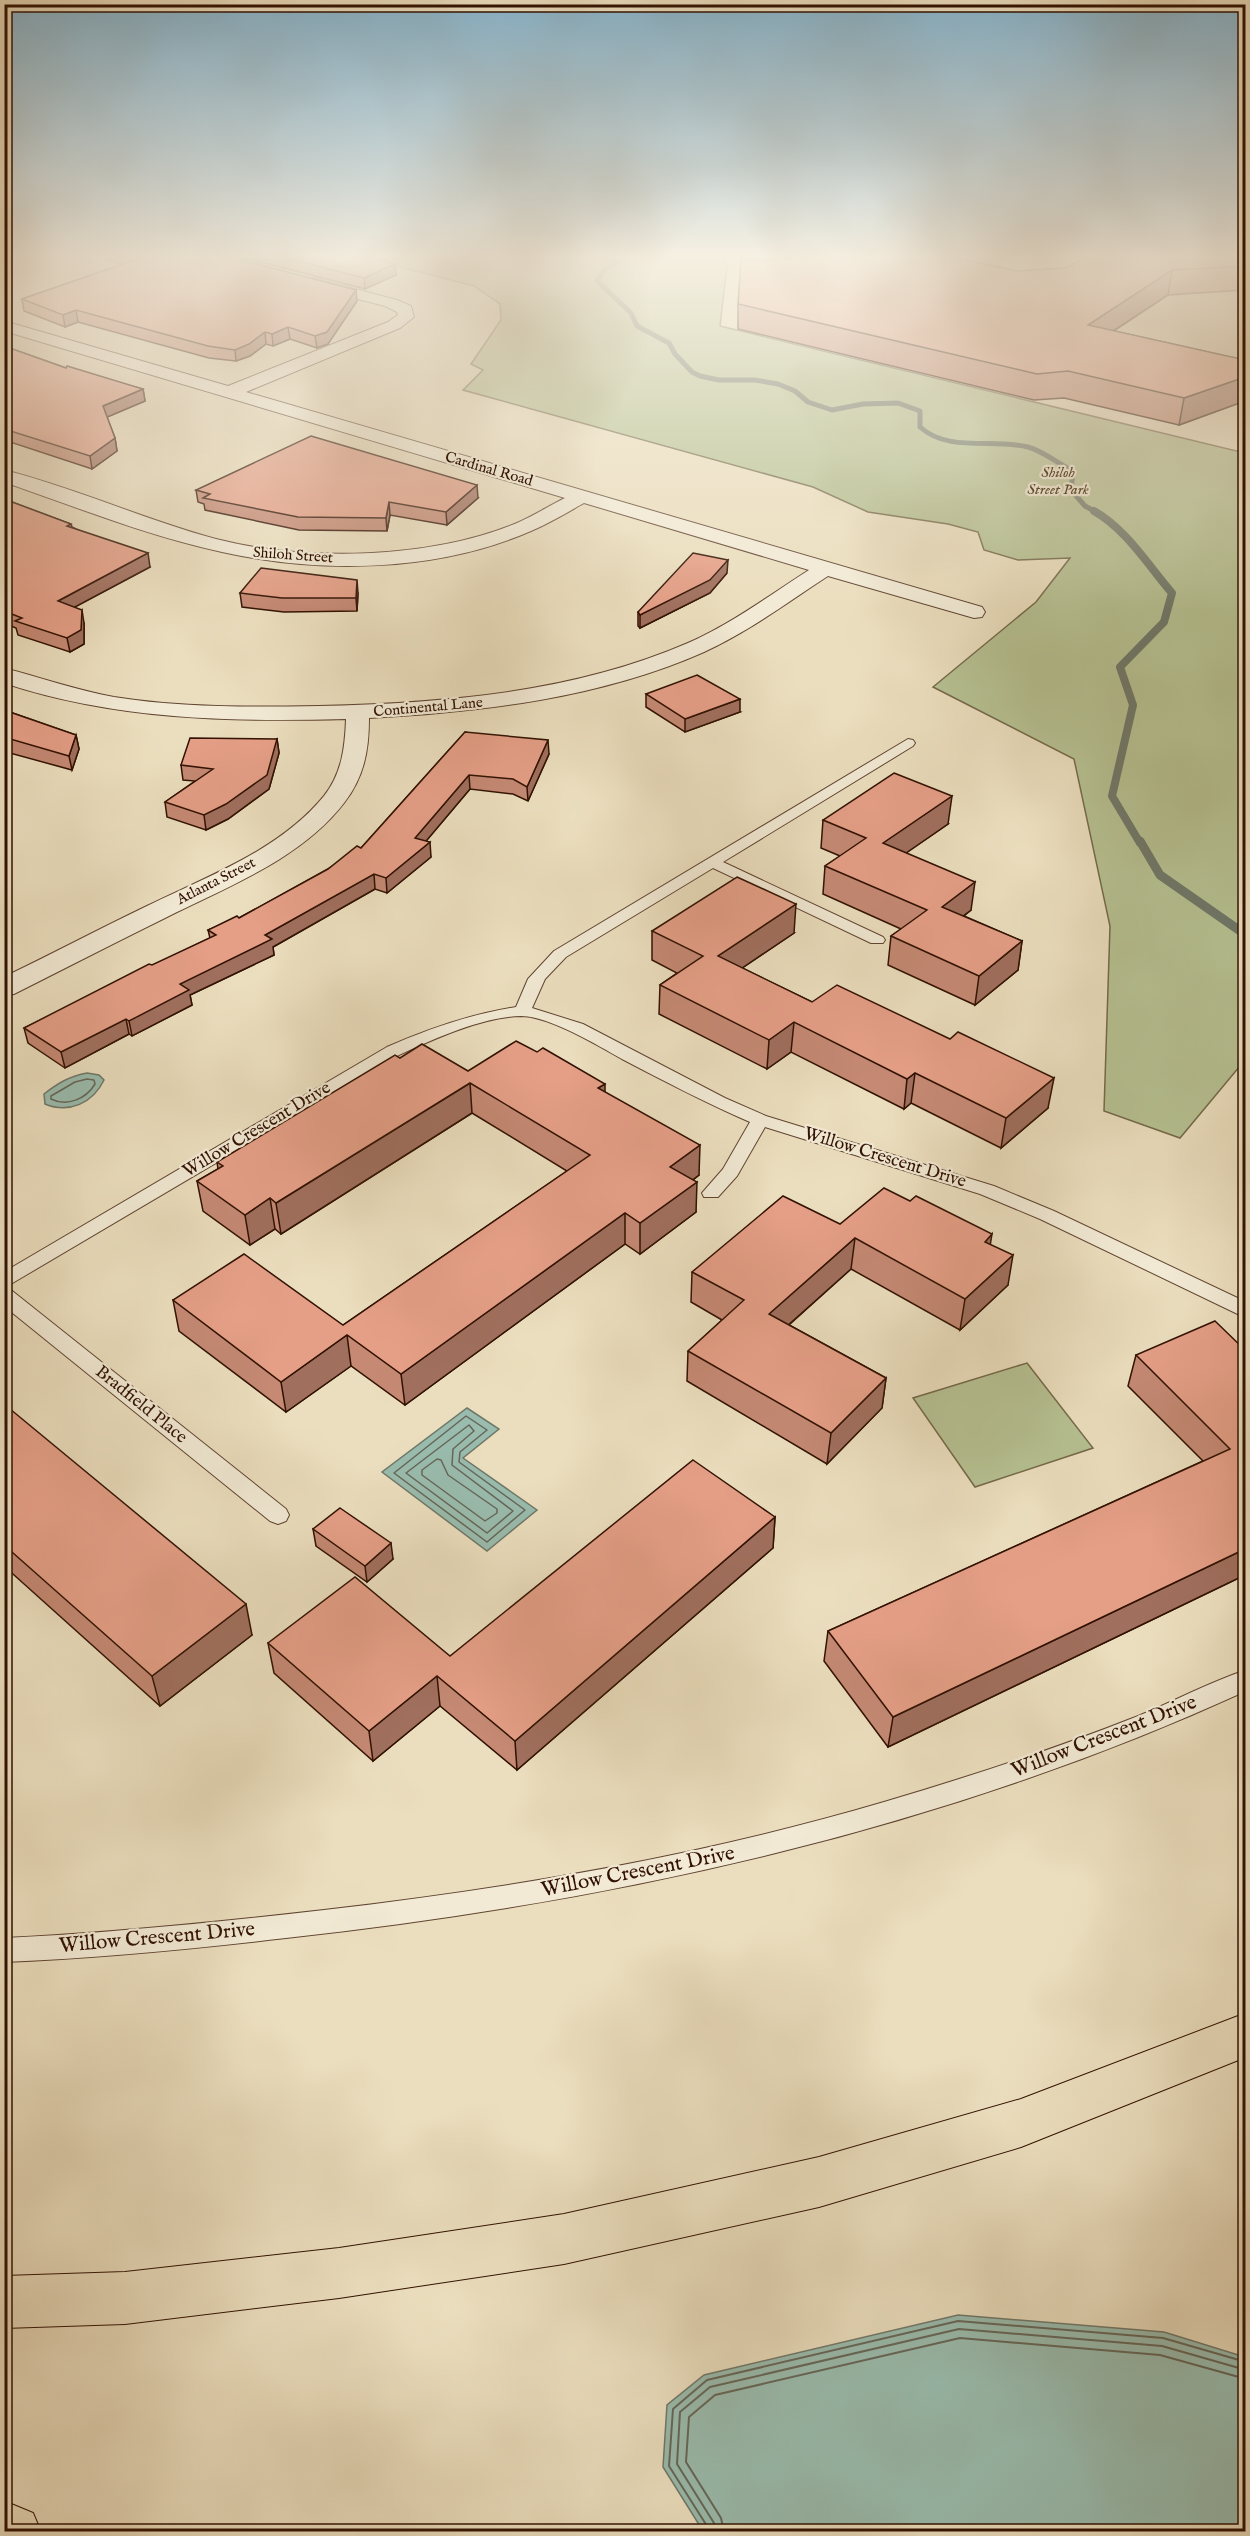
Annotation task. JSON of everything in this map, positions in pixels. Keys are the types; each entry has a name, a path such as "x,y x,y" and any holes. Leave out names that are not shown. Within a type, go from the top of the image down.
{"highway":[{"path":"4,2302 125,2298 328,2275 564,2238 819,2182 1021,2123 1245,2035"},
{"path":"4,2528 14,2532"}],"street":[{"name":"Cardinal Road","path":"170,374 974,612"},
{"path":"230,392 273,374"},
{"name":"Shiloh Street","path":"4,476 220,546 273,555 315,558 389,556 470,543 522,528 582,496"},
{"name":"Continental Lane","path":"4,675 57,692 146,709 236,715 358,712 522,697 628,673 680,654 718,636 826,568"},
{"name":"Atlanta Street","path":"7,983 248,865 308,826 335,798 350,775 355,755 358,712"}],"lane":[{"path":"523,1011 530,989 539,973 560,954 908,743"},
{"path":"712,862 877,940"},
{"name":"Willow Crescent Drive","path":"4,1281 374,1061 425,1036 490,1016 523,1011 577,1028 719,1102 760,1119 987,1190 1057,1220 1245,1311"},
{"path":"711,1193 730,1172 760,1119"},
{"name":"Bradfield Place","path":"4,1295 278,1515"},
{"name":"Willow Crescent Drive","path":"4,1950 147,1942 397,1913 562,1888 753,1849 901,1808 1049,1761 1183,1709 1245,1680"}],"green space":[{"name":"Shiloh Street Park","path":"479,374 920,374 1245,453 1245,1060 1180,1138 1104,1111 1110,926 1074,759 933,687 1036,602 1070,558 1018,560 984,550 978,532 948,524 868,512 813,487 463,390"},
{"path":"1027,1363 1093,1448 975,1487 913,1398"}],"water":[{"path":"87,1073 99,1075 104,1080 94,1095 71,1107 54,1107 45,1104 44,1094 49,1090 70,1078"},
{"path":"467,1408 499,1429 463,1458 537,1510 487,1551 382,1472"},
{"path":"958,2315 1164,2332 1245,2357 1245,2531 703,2531 663,2467 667,2405 704,2375"}],"building":[{"path":"4,374 95,374 143,389 103,406 115,438 90,456 4,429"},
{"path":"1082,374 1245,374 1245,377 1184,398"},
{"path":"311,436 477,485 446,512 389,502 386,518 298,517 203,498 210,494 196,490"},
{"path":"4,499 71,524 67,526 148,553 58,601 82,610 81,630 67,638 15,621 22,618 4,611"},
{"path":"693,553 728,560 710,580 640,615 638,612"},
{"path":"261,568 357,580 356,598 282,598 240,593"},
{"path":"697,675 740,699 685,719 646,694"},
{"path":"4,710 76,735 69,756 7,738 4,740"},
{"path":"465,732 548,740 527,787 513,779 469,775 415,838 430,842 386,878 374,874 265,935 272,939 180,984 189,990 61,1052 24,1028 149,964 152,965 216,935 208,930 237,916 239,918 328,869 357,846 361,848"},
{"path":"190,738 277,739 267,775 226,804 204,815 165,802 213,769 181,765"},
{"path":"894,773 952,796 883,843 975,882 942,907 1022,941 979,976 891,936 927,910 825,866 866,838 823,820"},
{"path":"737,877 796,904 718,956 812,1002 837,985 950,1039 958,1032 1054,1078 1006,1118 915,1073 907,1079 794,1022 769,1040 660,985 703,956 652,931"},
{"path":"516,1041 537,1052 543,1048 605,1084 598,1088 700,1145 670,1167 697,1182 640,1223 625,1213 401,1374 347,1335 281,1382 173,1300 244,1254 343,1325 590,1155 470,1083 276,1203 270,1198 245,1215 197,1181 223,1166 217,1162 395,1055 400,1058 422,1044 468,1071"},
{"path":"884,1188 910,1201 916,1196 992,1234 985,1242 1013,1255 965,1299 855,1238 769,1314 886,1378 831,1433 688,1351 744,1300 692,1272 783,1196 840,1224"},
{"path":"1215,1321 1245,1350 1245,1549 893,1717 828,1631 1230,1449 1136,1355"},
{"path":"4,1404 246,1604 152,1676 4,1545"},
{"path":"693,1460 775,1517 515,1741 437,1676 369,1731 268,1643 355,1577 450,1656"},
{"path":"340,1508 391,1543 365,1566 313,1529"}],"waterway":[{"path":"697,374 719,380 755,380 778,384 795,391 808,402 832,410 863,404 898,403 920,411 920,427 944,440 1014,445 1034,449 1073,471 1071,490 1085,506 1096,512"},
{"path":"1094,511 1126,537 1172,593 1164,622 1120,667 1133,705 1112,796 1140,843"},
{"path":"1140,841 1160,875 1246,935"}]}
